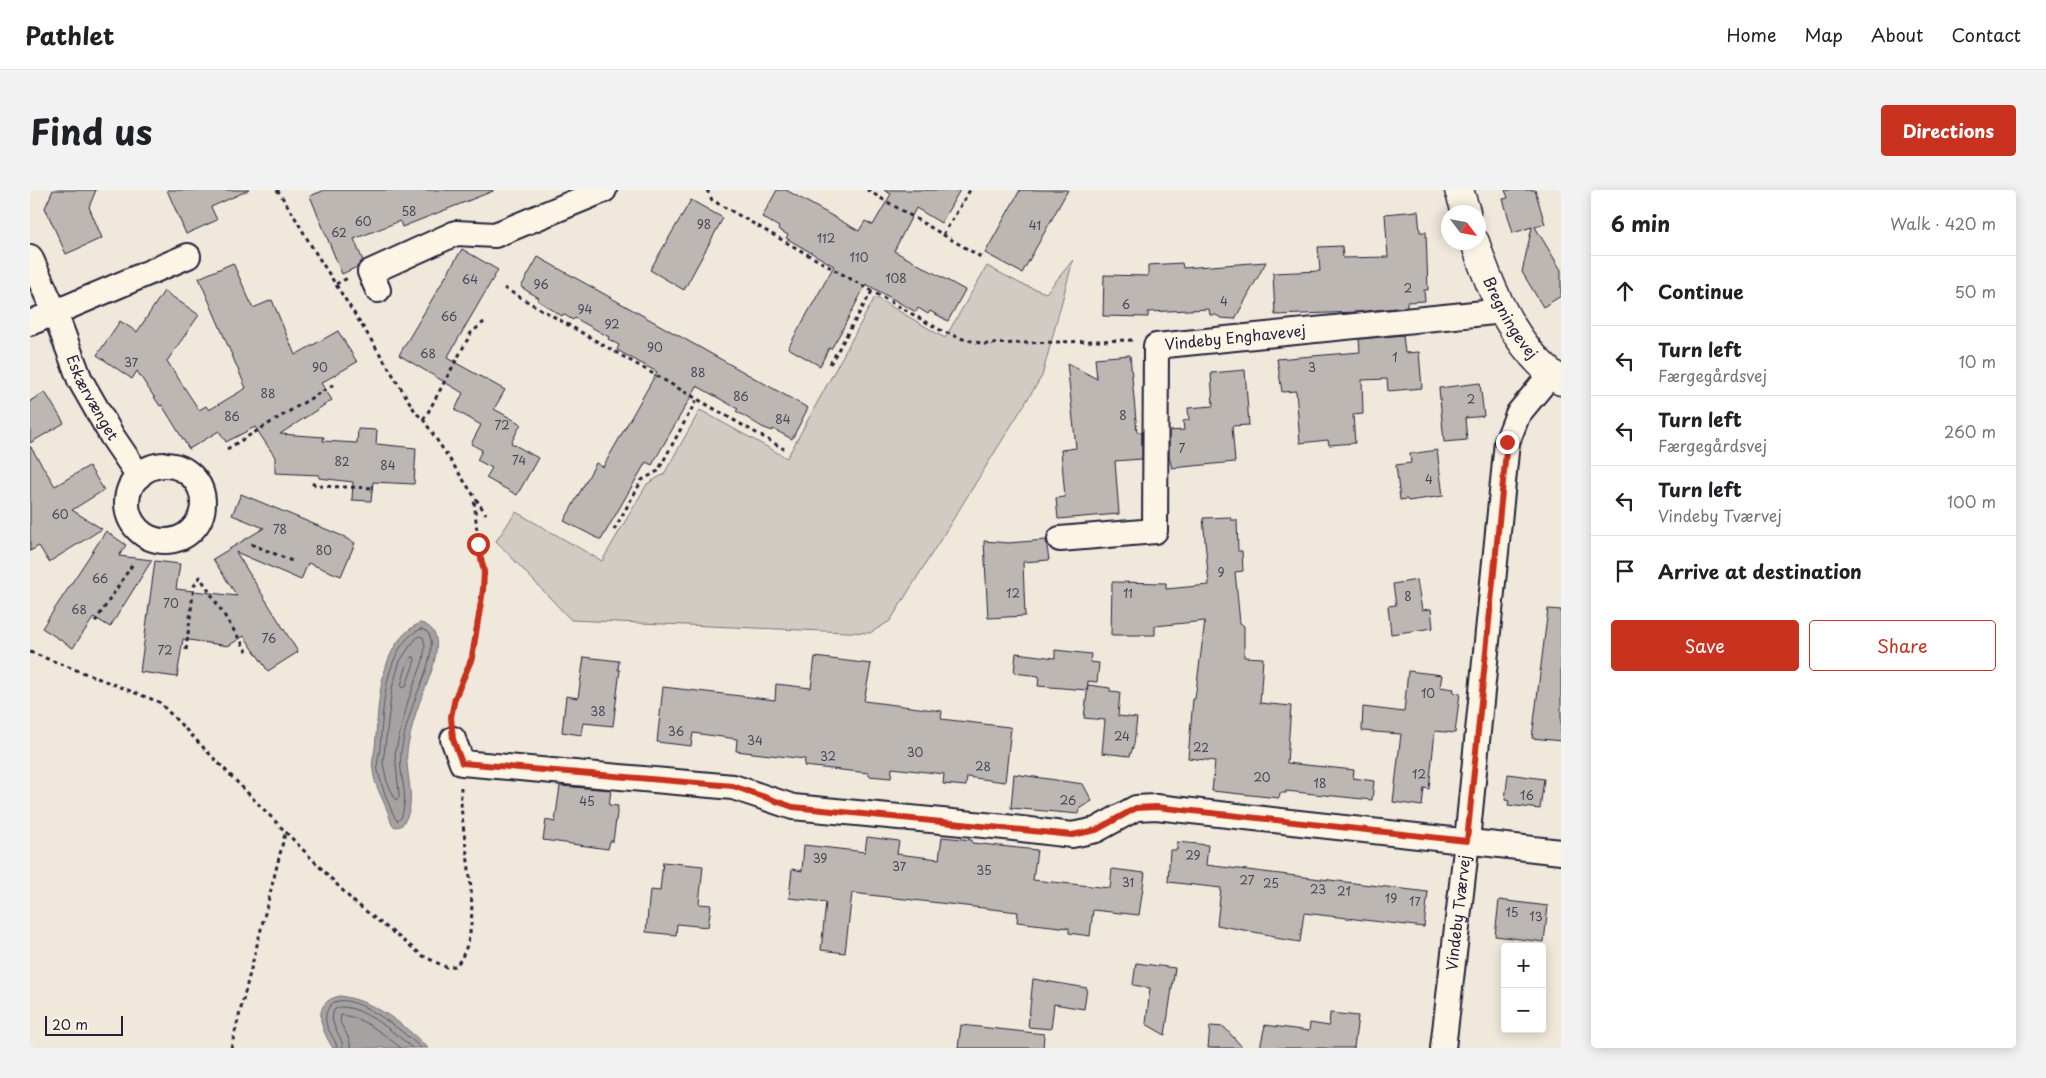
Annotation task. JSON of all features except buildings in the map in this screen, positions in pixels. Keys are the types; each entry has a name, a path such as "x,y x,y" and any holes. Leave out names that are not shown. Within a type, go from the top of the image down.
{"street":[{"path":"378,290 370,272 456,233 495,235 604,190"},
{"path":"1459,190 1464,205"},
{"name":"Bregningevej","path":"1477,250 1487,280 1524,346 1556,377"},
{"path":"30,323 188,256"},
{"name":"Eskærvænget","path":"30,257 55,313 80,380 112,436 139,476"},
{"name":"Vindeby Enghavevej","path":"1060,539 1155,531 1156,346 1504,311"},
{"name":"Vindeby Tværvej","path":"1443,1048 1467,841 1507,442 1518,414 1556,377"},
{"path":"453,739 462,763 733,786 793,807 1072,835 1096,830 1136,808 1156,807 1561,852"}],"path":[{"path":"277,190 289,206 300,228 416,412 423,419 486,514"},
{"path":"707,190 712,200 942,331 962,339 985,344 1145,340 1156,346"},
{"path":"867,190 981,257"},
{"path":"943,236 970,190"},
{"path":"336,284 344,280"},
{"path":"504,288 784,449"},
{"path":"830,364 872,291"},
{"path":"423,419 471,333 484,322"},
{"path":"227,449 336,383"},
{"path":"614,530 642,480 658,471 697,399"},
{"path":"312,482 316,486 375,488"},
{"path":"453,739 451,717 455,698 472,658 484,572 478,544 474,495"},
{"path":"251,544 292,561"},
{"path":"95,622 134,562"},
{"path":"186,650 194,586 200,578 247,651"},
{"path":"30,652 159,702 353,901 423,956 446,967 456,966 463,958 468,943 472,878 460,806 462,763"},
{"path":"231,1048 285,833"}],"shaded area":[{"path":"1073,260 1042,376 890,621 870,633 571,620 496,541 516,512 602,561 647,484 664,474 700,410 787,458 875,297 945,338 987,266 1021,284 1046,293"}],"water":[{"path":"420,623 430,628 435,636 435,659 416,714 408,745 407,766 410,808 401,826 396,827 392,825 377,785 372,762 380,696 388,661 395,645 406,632"},
{"path":"340,996 377,1008 409,1030 428,1048 333,1048 322,1025 321,1010 331,999"}],"route":[{"path":"478,544 484,572 483,590 472,658 455,698 451,717 453,739 462,763 733,786 793,807 1072,835 1096,830 1136,808 1156,807 1467,841 1507,442"}]}
